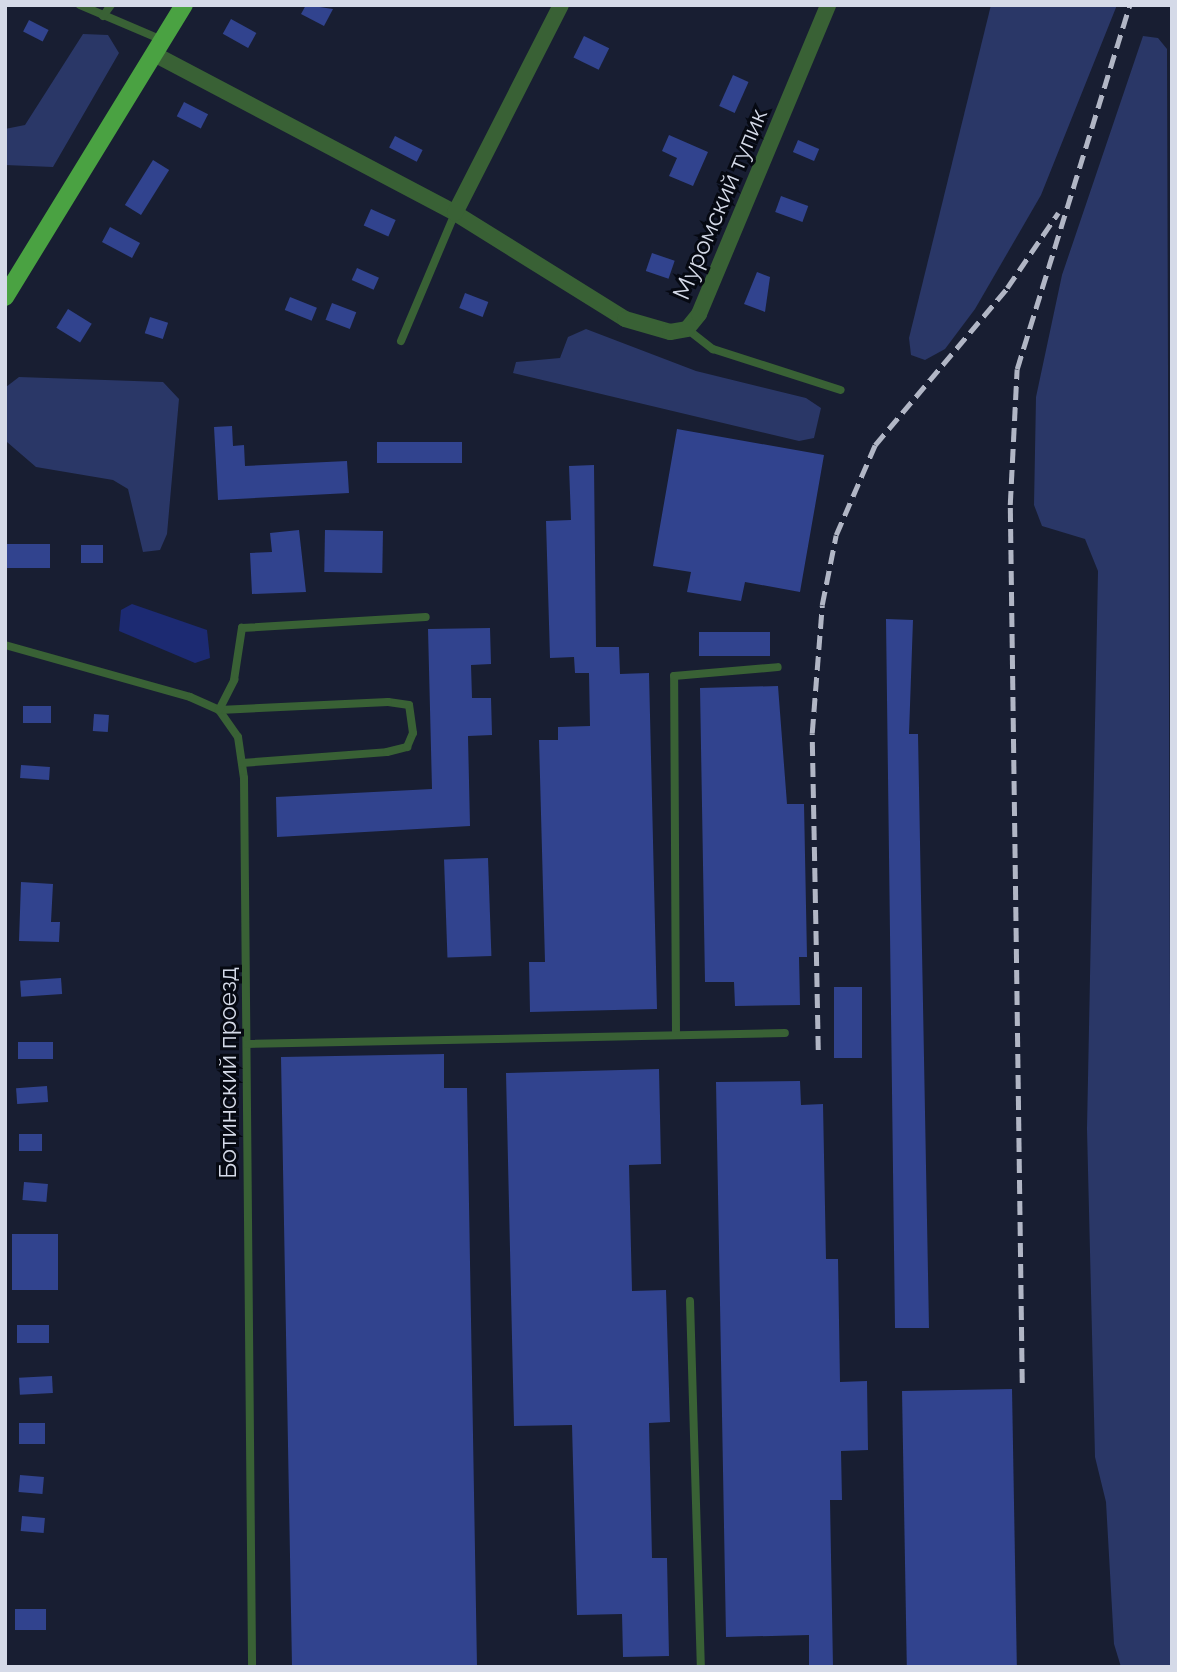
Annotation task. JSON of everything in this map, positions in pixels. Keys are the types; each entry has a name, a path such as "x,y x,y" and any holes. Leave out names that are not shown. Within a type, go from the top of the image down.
{"main road":[{"path":"5,297 184,5"}],"street":[{"path":"455,213 561,5"},
{"name":"Муромский тупик","path":"158,47 455,213 625,319 653,329 687,329 699,314 828,5"}],"lane":[{"path":"80,5 158,47"},
{"path":"103,16 111,5"},
{"path":"401,341 455,213"},
{"path":"687,329 713,349 841,390"},
{"path":"219,710 234,680 242,628 426,617"},
{"path":"5,645 219,710 409,705 407,747 242,763"},
{"path":"676,1035 674,676 778,667"},
{"name":"Ботинский проезд","path":"219,710 238,737 242,763 252,1667"},
{"path":"247,1044 785,1033"},
{"path":"690,1301 701,1667"}],"shaded area":[{"path":"991,5 1117,5 1041,195 975,309 945,349 925,360 911,355 909,338"},
{"path":"83,34 108,35 119,53 53,167 5,165 5,129 25,125"},
{"path":"1143,36 1158,38 1167,49 1172,1667 1121,1667 1114,1644 1106,1502 1095,1457 1087,1129 1098,571 1085,539 1042,526 1034,505 1036,397 1062,275"},
{"path":"586,329 696,371 806,398 821,408 814,438 799,441 513,373 516,362 560,358 568,337"},
{"path":"19,377 163,382 179,399 167,534 160,550 143,552 128,489 113,480 36,467 7,442 6,387"},
{"path":"132,604 207,630 210,658 195,663 119,631 121,610"}],"building":[{"path":"306,5 333,9 324,26 301,14"},
{"path":"231,19 256,33 248,48 223,34"},
{"path":"29,20 49,30 43,42 23,32"},
{"path":"584,36 609,48 599,70 573,58"},
{"path":"733,75 749,82 735,113 719,106"},
{"path":"184,102 208,114 201,129 177,116"},
{"path":"669,135 708,152 693,186 669,176 677,158 662,151"},
{"path":"395,136 423,150 417,162 389,148"},
{"path":"798,140 819,149 814,161 793,152"},
{"path":"153,160 169,170 141,215 125,205"},
{"path":"781,196 808,206 802,222 775,212"},
{"path":"371,209 396,220 388,236 364,225"},
{"path":"110,227 140,243 132,258 102,242"},
{"path":"652,253 675,261 669,279 646,271"},
{"path":"357,268 379,278 374,290 352,280"},
{"path":"757,272 770,277 765,312 744,304"},
{"path":"465,293 488,302 483,317 459,308"},
{"path":"290,297 317,308 312,321 285,310"},
{"path":"332,303 356,312 350,329 326,320"},
{"path":"68,309 92,324 80,342 56,328"},
{"path":"150,317 168,323 163,339 145,333"},
{"path":"232,426 233,446 244,445 245,466 347,461 349,493 218,500 214,427"},
{"path":"677,429 824,455 800,592 745,582 741,601 687,592 691,572 653,566"},
{"path":"377,442 462,442 462,463 377,463"},
{"path":"594,465 596,647 619,647 620,674 649,673 657,1009 530,1012 529,962 545,962 539,740 558,740 558,727 590,726 589,673 575,673 574,657 550,658 546,521 571,520 569,466"},
{"path":"299,530 306,592 252,594 250,553 272,552 270,533"},
{"path":"325,530 383,531 382,573 324,572"},
{"path":"5,544 50,544 50,568 5,568"},
{"path":"81,545 103,545 103,563 81,563"},
{"path":"886,619 913,620 909,734 918,734 929,1328 895,1328"},
{"path":"490,628 491,664 471,665 472,698 491,698 492,735 468,736 470,826 277,837 276,797 432,789 428,629"},
{"path":"699,632 770,632 770,656 699,656"},
{"path":"778,686 787,804 804,804 807,957 799,957 800,1005 735,1006 734,982 705,982 700,688"},
{"path":"23,706 51,706 51,723 23,723"},
{"path":"94,714 109,715 108,732 93,731"},
{"path":"21,765 50,767 49,780 20,778"},
{"path":"488,858 491,956 447,957 444,860"},
{"path":"21,882 53,884 51,922 60,922 59,942 19,941"},
{"path":"61,978 62,994 21,997 20,981"},
{"path":"834,987 862,987 862,1058 834,1058"},
{"path":"18,1042 53,1042 53,1059 18,1059"},
{"path":"444,1054 444,1088 467,1088 477,1667 292,1667 281,1057"},
{"path":"659,1069 661,1164 629,1165 632,1291 666,1290 670,1422 649,1423 652,1558 667,1558 669,1656 623,1657 622,1614 577,1615 572,1425 514,1426 506,1073"},
{"path":"800,1081 801,1105 823,1104 826,1259 838,1259 840,1382 867,1381 868,1450 841,1451 842,1500 830,1500 833,1667 809,1667 809,1635 726,1637 716,1082"},
{"path":"47,1086 48,1102 17,1104 16,1088"},
{"path":"19,1134 42,1134 42,1151 19,1151"},
{"path":"24,1182 48,1184 46,1202 22,1200"},
{"path":"12,1234 58,1234 58,1290 12,1290"},
{"path":"17,1325 49,1325 49,1343 17,1343"},
{"path":"52,1376 53,1393 20,1395 19,1378"},
{"path":"1012,1389 1017,1665 907,1667 902,1391"},
{"path":"19,1423 45,1423 45,1444 19,1444"},
{"path":"20,1475 44,1477 42,1494 19,1492"},
{"path":"22,1516 45,1518 44,1533 21,1531"},
{"path":"15,1609 46,1609 46,1630 15,1630"}],"railway":[{"path":"1022,1383 1010,505 1017,369 1130,5"},
{"path":"818,1050 812,733 822,605 836,535 875,445 1007,288 1058,213"}]}
